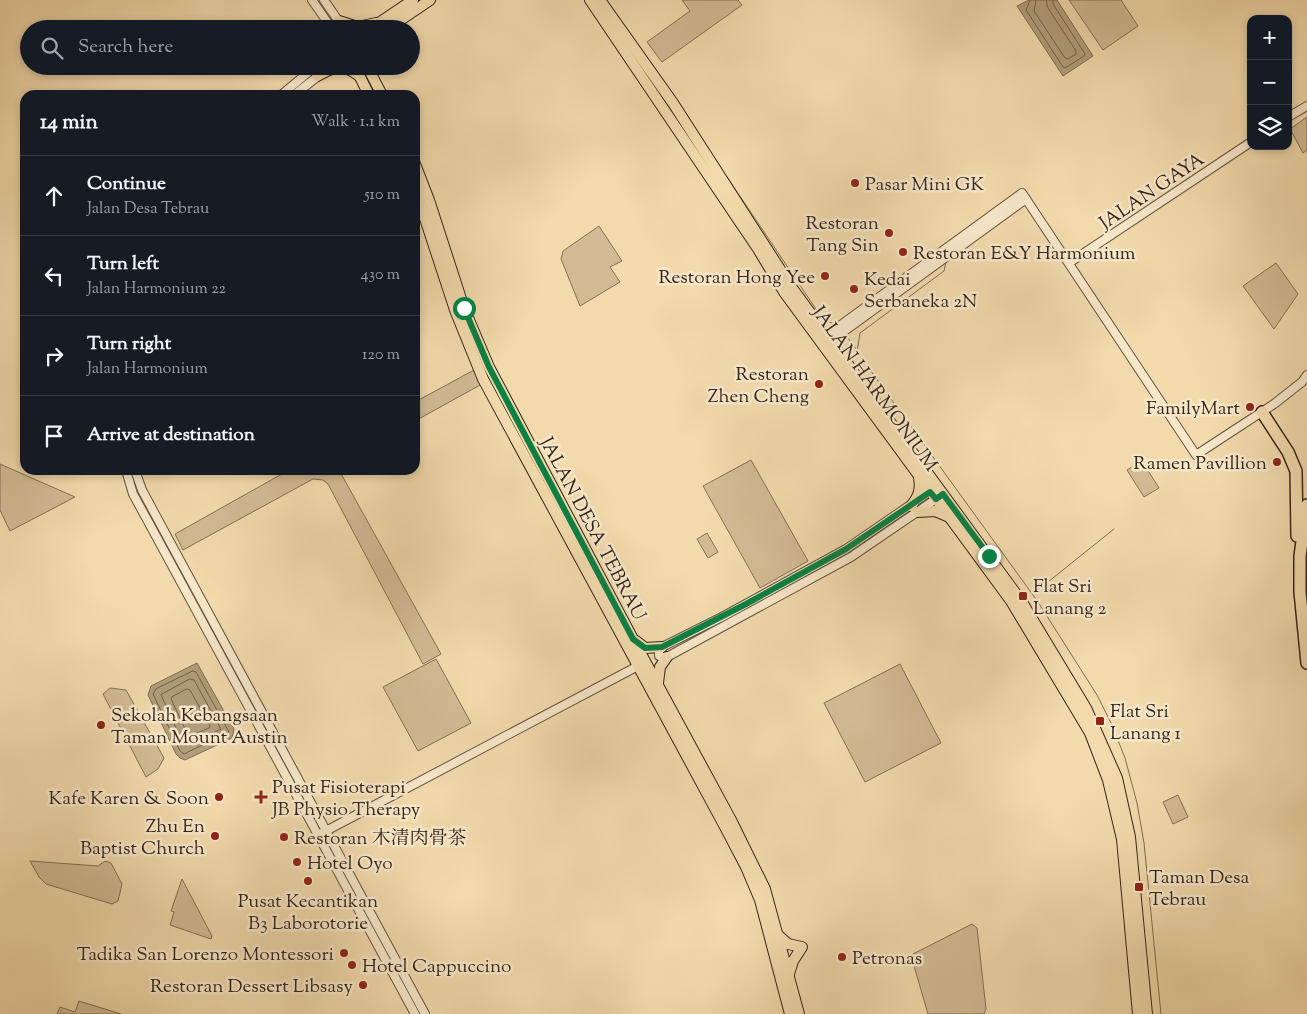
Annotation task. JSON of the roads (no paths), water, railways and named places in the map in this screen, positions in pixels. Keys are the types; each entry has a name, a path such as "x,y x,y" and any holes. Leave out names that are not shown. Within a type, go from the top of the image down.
{"highway":[{"path":"1262,412 1288,452 1296,471 1297,535 1300,556"},
{"path":"1307,505 1300,556 1300,592 1307,663"}],"main road":[{"path":"391,20 413,0"},
{"path":"394,20 430,0"},
{"name":"JALAN HARMONIUM","path":"590,0 758,249 784,292 826,340 937,493 1027,610 1086,708 1117,778 1130,837 1143,1011"},
{"name":"JALAN HARMONIUM","path":"600,0 684,120 826,340 919,476 937,493 950,518 1011,601 1090,733 1108,780 1122,839 1143,1011"},
{"path":"359,75 366,90"},
{"path":"372,75 379,90"},
{"path":"374,75 375,82"},
{"name":"JALAN DESA TEBRAU","path":"420,177 464,308 489,367 766,889 799,1014"},
{"name":"JALAN DESA TEBRAU","path":"420,203 455,310 483,379 733,842 758,892 790,1014"},
{"path":"919,476 921,489 914,509 935,511 950,518"},
{"path":"633,639 645,648 664,652 658,684"},
{"path":"779,936 788,944 802,947 793,961 789,975"}],"street":[{"path":"312,0 326,20"},
{"path":"324,0 333,20"},
{"path":"288,90 308,75"},
{"path":"298,90 311,75"},
{"path":"1292,115 1306,106"},
{"name":"JALAN GAYA","path":"1069,263 1247,145"},
{"path":"826,340 1024,196 1196,455 1262,412 1302,382 1307,375"},
{"path":"128,475 134,494 150,526 415,1014"},
{"path":"137,475 142,490 425,1014"},
{"path":"664,652 846,549 914,509 937,493"},
{"path":"150,526 159,521"},
{"path":"318,835 638,666"},
{"path":"371,933 379,929"}],"water":[{"path":"1029,0 1057,0 1093,56 1063,76 1017,6"},
{"path":"197,663 234,729 232,738 185,760 176,754 148,695 151,686"}],"waterway":[{"path":"727,177 824,321 836,324"},
{"path":"946,262 944,271 860,333 857,352 1038,602 1097,695 1111,723 1125,758 1137,803 1144,843 1161,1014"},
{"path":"845,334 856,349"},
{"path":"1033,594 1114,529"}],"place":[{"name":"Pasar Mini GK","path":"855,183"},
{"name":"Restoran Tang Sin","path":"889,233"},
{"name":"Restoran E&Y Harmonium","path":"903,252"},
{"name":"Restoran Hong Yee","path":"825,276"},
{"name":"Kedai Serbaneka 2N","path":"854,289"},
{"name":"Restoran Zhen Cheng","path":"819,384"},
{"name":"FamilyMart","path":"1250,407"},
{"name":"Ramen Pavillion","path":"1277,462"},
{"name":"Flat Sri Lanang 2","path":"1023,596"},
{"name":"Flat Sri Lanang 1","path":"1100,721"},
{"name":"Sekolah Kebangsaan Taman Mount Austin","path":"101,725"},
{"name":"Kafe Karen & Soon","path":"219,797"},
{"name":"Pusat Fisioterapi JB Physio Therapy","path":"261,797"},
{"name":"Zhu En Baptist Church","path":"215,836"},
{"name":"Restoran 木清肉骨茶","path":"284,837"},
{"name":"Hotel Oyo","path":"297,862"},
{"name":"Pusat Kecantikan B3 Laborotorie","path":"308,881"},
{"name":"Taman Desa Tebrau","path":"1139,887"},
{"name":"Tadika San Lorenzo Montessori","path":"344,953"},
{"name":"Petronas","path":"842,957"},
{"name":"Hotel Cappuccino","path":"352,965"},
{"name":"Restoran Dessert Libsasy","path":"363,985"}]}
